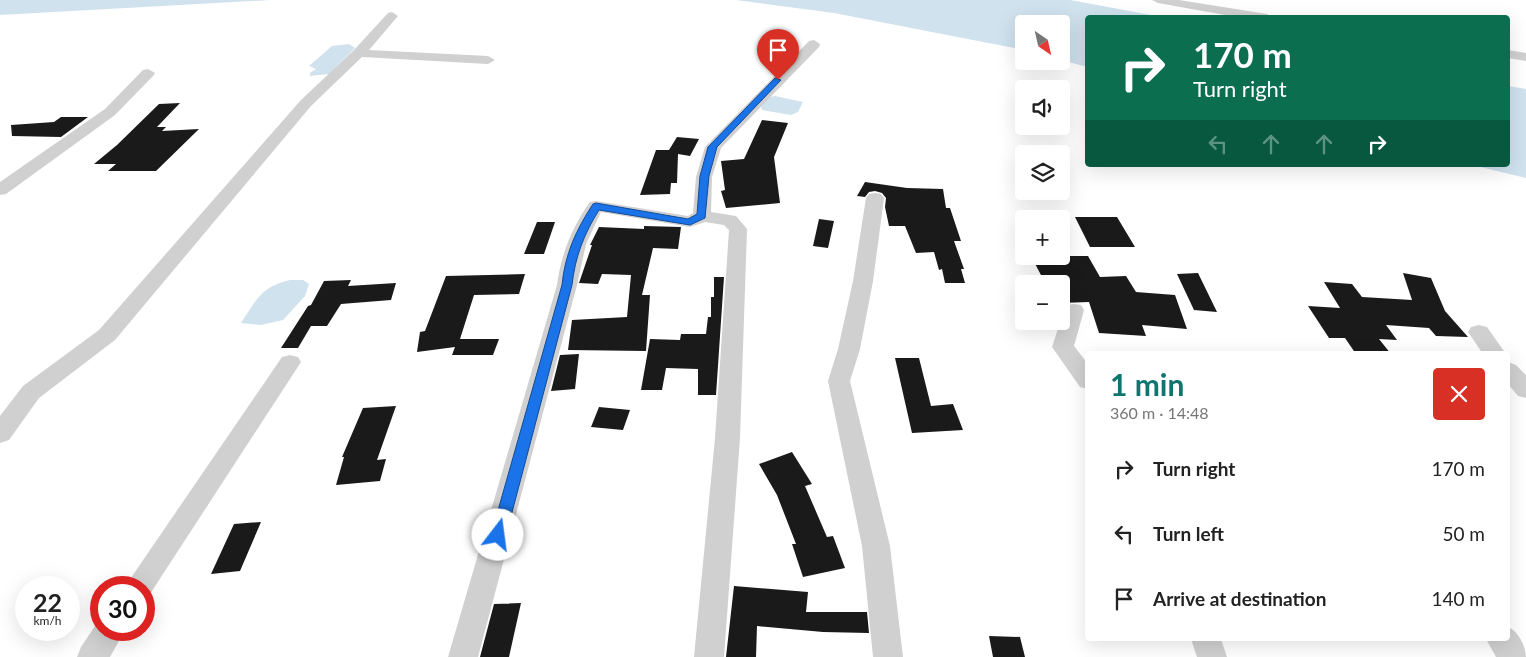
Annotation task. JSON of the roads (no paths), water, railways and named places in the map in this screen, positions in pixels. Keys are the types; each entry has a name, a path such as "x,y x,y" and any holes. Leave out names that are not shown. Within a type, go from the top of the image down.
{"street":[{"path":"1158,0 1265,15"},
{"path":"1255,4 1271,15"},
{"path":"0,434 31,392 107,335 306,103 359,53 392,16"},
{"path":"702,216 704,176 713,147 814,44"},
{"path":"359,53 488,60"},
{"path":"1510,54 1526,57"},
{"path":"0,190 110,112 148,73"},
{"path":"875,198 863,281 849,350 839,381 876,546 888,657"},
{"path":"463,657 567,285 569,263 581,230 596,206 690,222 702,216 730,220 738,229 723,505 709,657"},
{"path":"1074,310 1063,347 1085,377"},
{"path":"1479,332 1493,351"},
{"path":"146,576 290,362"},
{"path":"1510,372 1526,390"},
{"path":"92,657 103,641"},
{"path":"1207,641 1212,657"},
{"path":"1502,641 1514,657"}],"water":[{"path":"0,0 270,0 0,15"},
{"path":"736,0 1070,0 1151,15 1085,15 1085,66 1070,62 1070,15 1015,15 1015,48 834,13"},
{"path":"349,44 355,48 329,74 310,76 310,73 316,69 309,66 332,46"},
{"path":"1510,86 1526,89 1526,178 1480,167 1510,167"},
{"path":"775,96 803,102 798,112 791,115 762,110 761,106 770,97"},
{"path":"290,280 303,280 309,284 305,296 283,320 261,325 241,323 266,290"}]}
